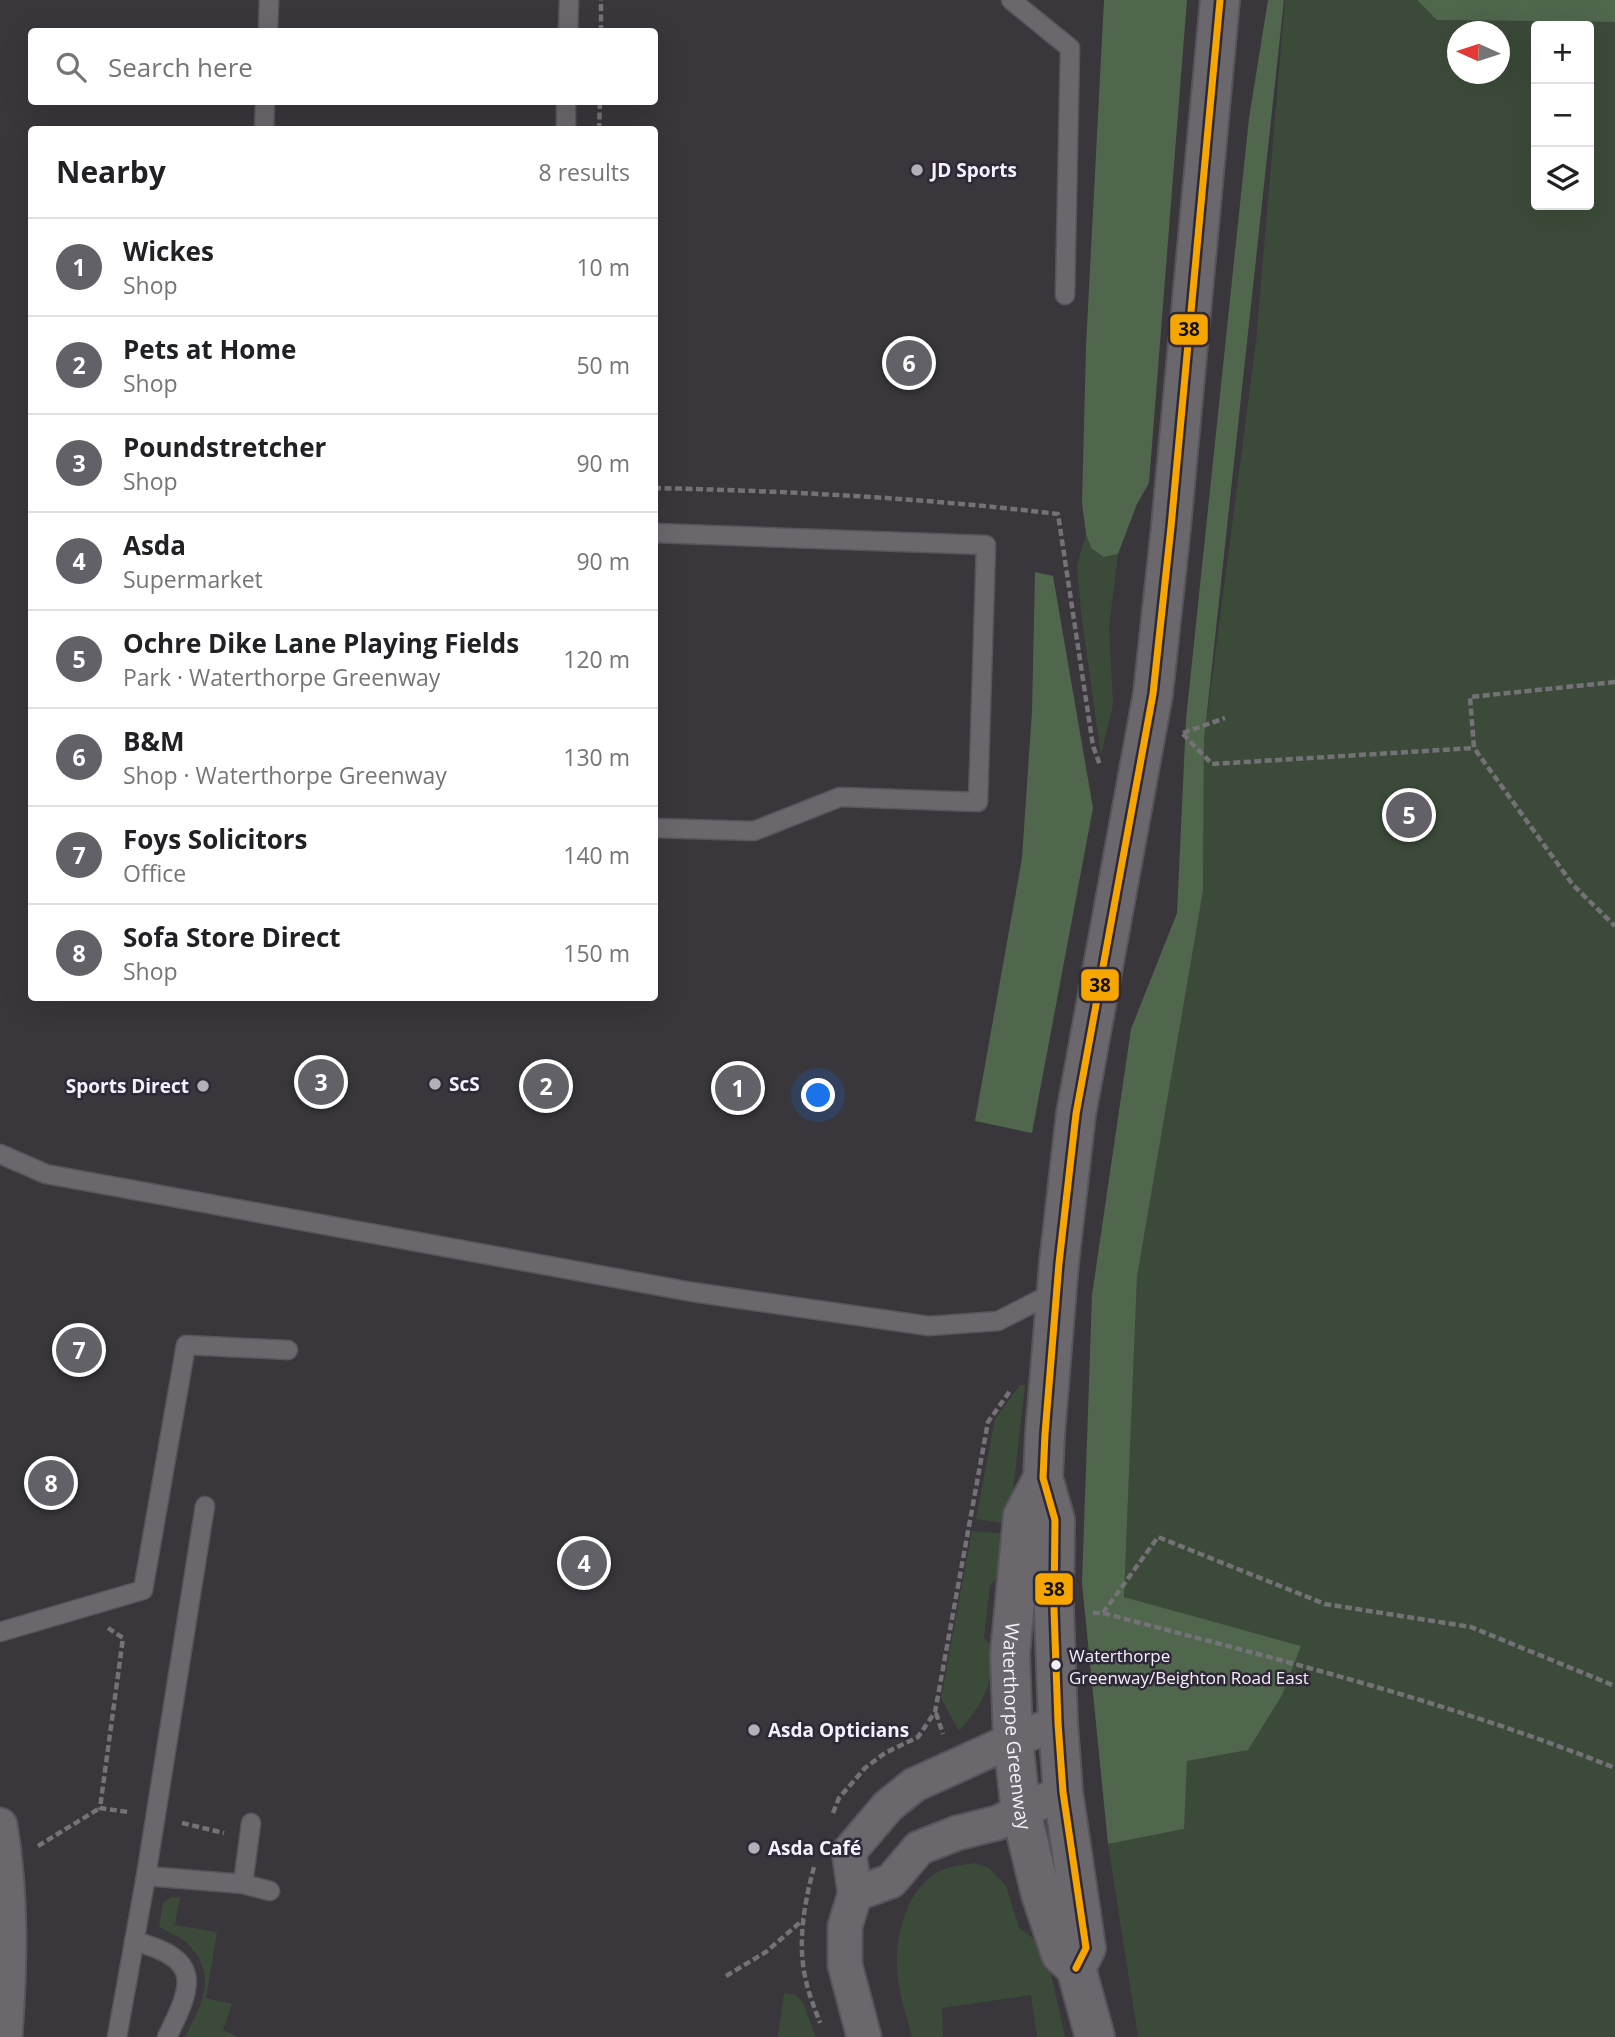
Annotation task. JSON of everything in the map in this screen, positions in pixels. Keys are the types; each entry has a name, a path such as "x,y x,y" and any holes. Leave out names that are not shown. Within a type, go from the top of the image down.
{"street":[{"name":"Waterthorpe Greenway","path":"1076,1968 1086,1948 1063,1792 1054,1609 1055,1520 1043,1478 1057,1291 1076,1115 1153,694 1220,0"},
{"name":"Waterthorpe Greenway","path":"1043,1478 1023,1516 1010,1654 1013,1740 1021,1812 1053,1932 1061,1954 1076,1968 1095,2037"},
{"path":"864,2037 845,1965 845,1926 856,1894 849,1852 888,1806 914,1785 1013,1740 1058,1723"},
{"path":"856,1894 891,1881 919,1848 957,1833 997,1823 1063,1792"},
{"path":"0,1825 5,1867 9,1966 5,2037"}],"lane":[{"path":"268,28 270,0"},
{"path":"568,28 569,0"},
{"path":"1011,0 1070,48 1065,295"},
{"path":"264,126 265,105"},
{"path":"566,105 566,126"},
{"path":"658,533 986,545 978,802 840,797 754,831 658,828"},
{"path":"0,1154 46,1174 692,1292 929,1326 998,1321 1057,1291"},
{"path":"0,1632 142,1590 186,1345 288,1350"},
{"path":"117,2037 146,1876 205,1506"},
{"path":"243,1884 251,1823"},
{"path":"146,1876 243,1884 270,1891"},
{"path":"134,1941 168,1952 186,1973 187,1996 167,2037"}],"path":[{"path":"601,0 601,28"},
{"path":"598,126 600,105"},
{"path":"1615,682 1470,697 1474,748 1573,885 1615,926"},
{"path":"1153,694 1182,733 1212,764 1474,748"},
{"path":"1182,733 1225,718"},
{"path":"935,1712 988,1422"},
{"path":"1103,1613 1158,1537 1325,1604 1471,1627 1615,1686"},
{"path":"1054,1609 1103,1613 1324,1672 1453,1710 1563,1747 1615,1768"},
{"path":"5,1867 100,1808"},
{"path":"726,1976 766,1952 803,1919"}],"green space":[{"path":"1104,0 1187,0 1149,483 1137,504 1118,554 1103,557 1091,548 1086,534 1082,503 1086,346"},
{"path":"1268,0 1284,0 1204,740 1203,891 1137,1277 1124,1597 1301,1646 1282,1695 1248,1750 1187,1761 1184,1829 1108,1844 1082,1583 1092,1295 1131,1029 1177,913 1186,719 1249,118"},
{"path":"1285,0 1417,0 1437,20 1531,21 1531,210 1594,210 1594,22 1615,22 1615,2037 1138,2037 1108,1844 1184,1829 1182,1761 1301,1647 1124,1597 1137,1277 1203,891 1204,740 1256,342"},
{"path":"1417,0 1615,0 1615,22 1437,20"},
{"path":"1086,534 1091,548 1102,557 1118,554 1109,627 1113,704 1101,756 1077,565"},
{"path":"1035,572 1053,576 1093,808 1032,1133 975,1121 1022,858 1032,711"},
{"path":"1020,1385 1025,1385 1009,1524 976,1519 995,1419"},
{"path":"972,1531 1009,1534 1004,1571 990,1585 984,1638 996,1650 991,1674 980,1703 959,1731 941,1698"},
{"path":"975,1863 989,1868 1006,1886 1019,1928 1045,1947 1065,2037 1037,2037 1031,1995 942,2008 943,2037 912,2037 898,1979 897,1950 903,1919 909,1905 926,1881 943,1870"},
{"path":"172,1897 180,1898 175,1925 217,1932 206,1998 232,2004 223,2030 238,2037 185,2037 202,2001 205,1978 197,1955 187,1943 159,1926 163,1903"},
{"path":"784,1993 796,1995 803,2003 816,2037 778,2037"}],"transit line":[{"name":"38","path":"1076,1968 1086,1948 1063,1792 1054,1609 1055,1520 1043,1478 1045,1434 1059,1263 1076,1114 1153,694 1220,0"}],"place":[{"name":"JD Sports","path":"917,170"},
{"name":"B&M","path":"909,363"},
{"name":"Ochre Dike Lane Playing Fields","path":"1409,815"},
{"name":"Poundstretcher","path":"321,1082"},
{"name":"ScS","path":"435,1084"},
{"name":"Sports Direct","path":"203,1086"},
{"name":"Pets at Home","path":"546,1086"},
{"name":"Wickes","path":"738,1088"},
{"name":"Foys Solicitors","path":"79,1350"},
{"name":"Sofa Store Direct","path":"51,1483"},
{"name":"Asda","path":"584,1563"},
{"name":"Waterthorpe Greenway/Beighton Road East","path":"1056,1665"},
{"name":"Asda Opticians","path":"754,1730"},
{"name":"Asda Café","path":"754,1848"}]}
